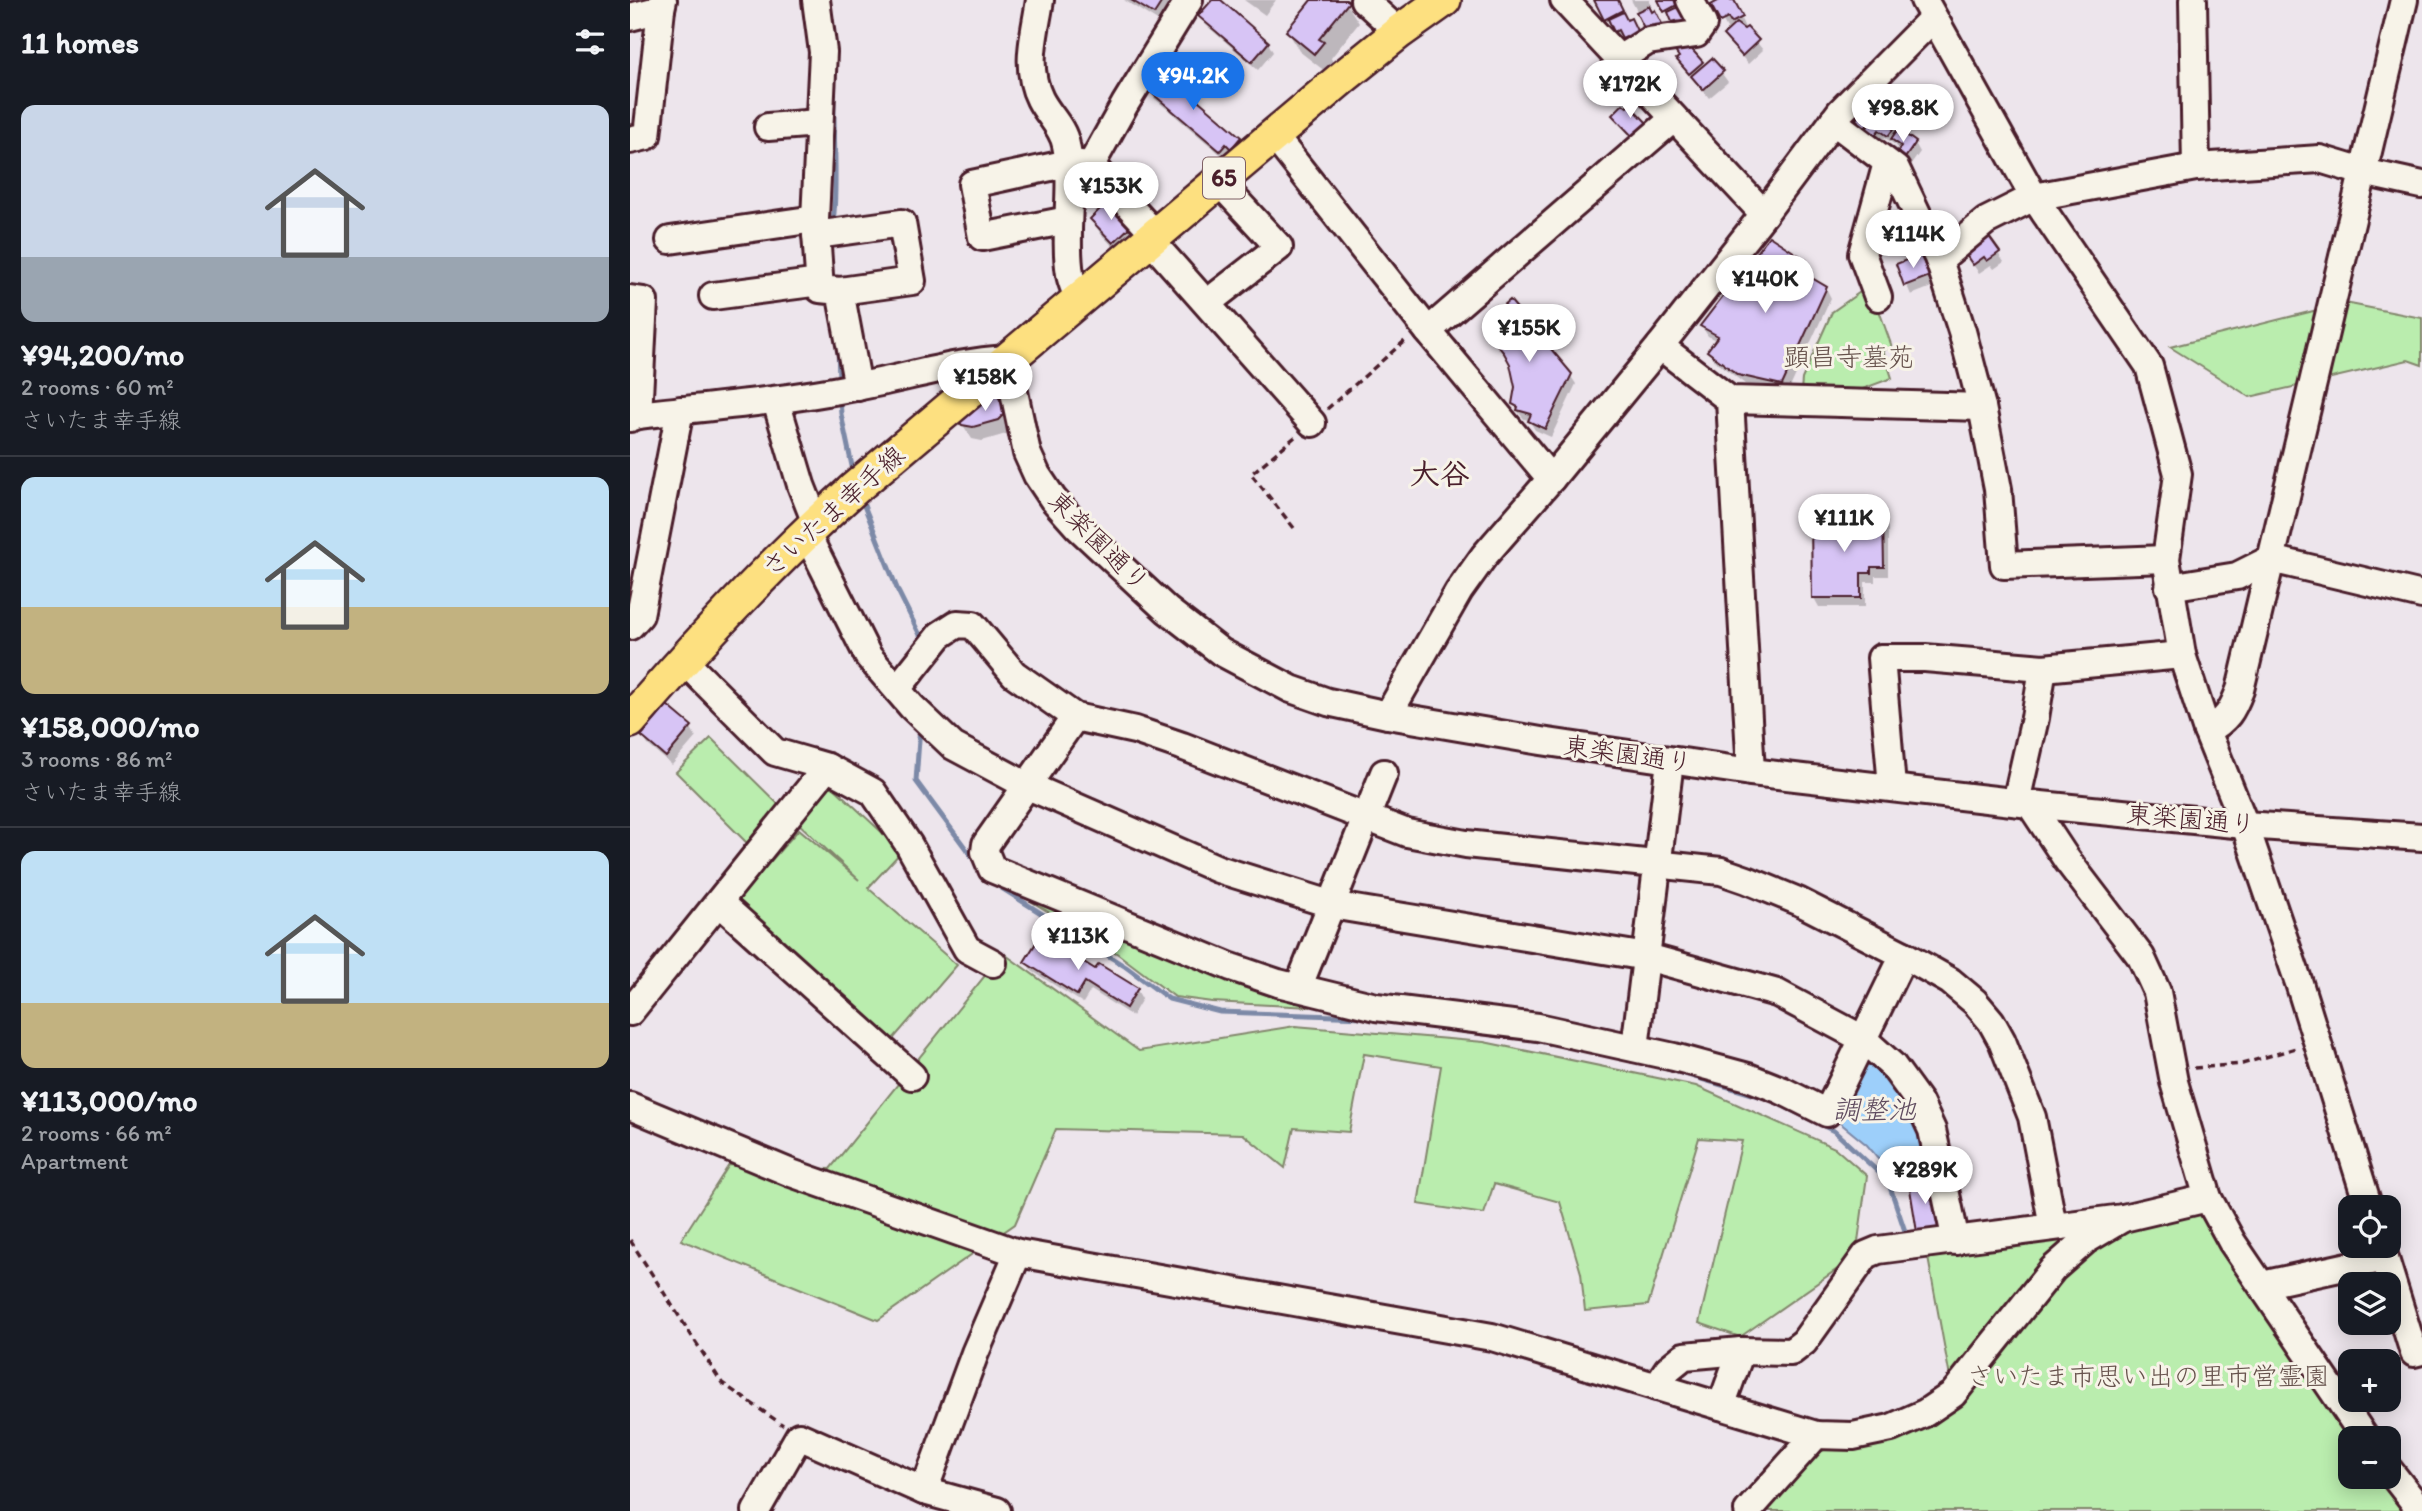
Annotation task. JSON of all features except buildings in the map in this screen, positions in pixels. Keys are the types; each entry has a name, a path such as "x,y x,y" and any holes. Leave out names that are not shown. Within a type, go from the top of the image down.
{"main road":[{"name":"さいたま幸手線","path":"630,721 733,606 811,528 1273,136 1399,32 1444,0"}],"street":[{"path":"816,0 823,52 815,227 830,286 845,389"},
{"path":"1040,0 1031,52 1031,76 1040,100 1080,164 1156,234 1160,250 1312,423"},
{"path":"1079,299 1070,274 1068,220 1080,164 1125,104 1189,0"},
{"path":"1364,0 1399,32"},
{"path":"1619,59 1648,41 1696,34 1703,24 1690,0"},
{"path":"2193,0 2196,167"},
{"path":"2207,731 2222,723 2233,708 2240,690 2404,0"},
{"path":"1568,1 1764,214"},
{"path":"630,17 662,4 647,136 630,141"},
{"path":"1388,715 1459,591 1484,556 1660,346 1833,121 1928,9 2034,197 2149,366 2178,474 2166,559 2182,655 2207,731 2245,825 2299,983 2365,1195"},
{"path":"1427,331 1674,119"},
{"path":"1833,121 1896,169 1939,260 1962,331 1982,407 1998,489 2004,565 2166,559"},
{"path":"768,127 818,123"},
{"path":"1273,136 1427,331 1551,479"},
{"path":"1939,260 1986,221 2034,197 2196,167 2320,159 2422,185"},
{"path":"1878,298 1862,254 1887,163"},
{"path":"1068,220 982,237 972,184 1080,164"},
{"path":"1207,303 1279,247 1219,182"},
{"path":"670,240 815,227 902,223 912,281 713,296"},
{"path":"630,299 644,301 633,416 776,401 972,361 1007,359"},
{"path":"1660,346 1730,400 1982,407"},
{"name":"東楽園通り","path":"1007,359 1027,453 1037,475 1053,499 1078,527 1167,610 1221,652 1291,689 1350,708 1388,715 1751,772 2245,825 2422,837"},
{"path":"1730,400 1751,772"},
{"path":"776,401 802,485 811,528 868,656 912,706 953,746 1026,785 1218,869 1332,905 1647,957 1777,993 1863,1039 1893,1066 1919,1102 1939,1157 1956,1241"},
{"path":"630,626 640,615 680,410"},
{"path":"2169,587 2237,576 2271,559 2422,596"},
{"path":"912,706 928,650 940,635 957,624 973,625 1014,674 1075,717 1135,730 1182,746 1407,833 1466,844 1721,872 1798,901 1950,981 1975,1002 1991,1021 2002,1041 2032,1117 2053,1226"},
{"path":"1892,787 1881,658 1925,658 2043,668 2182,655"},
{"path":"683,660 775,752 827,767 873,792 909,845 967,948 993,963"},
{"path":"2043,668 2023,803 2141,957 2157,992 2171,1069 2208,1198 2232,1242 2357,1426"},
{"path":"1075,717 986,844 985,852 992,869 1231,967 1298,988 1376,1007 1538,1027 1635,1048 1748,1077 1827,1113 1904,955"},
{"path":"1635,1048 1670,761"},
{"path":"630,1012 827,767"},
{"path":"1298,988 1384,773"},
{"path":"720,903 912,1076"},
{"path":"630,1106 791,1173 1018,1253 1492,1337 1816,1435 1853,1436 1891,1428 1925,1413 1953,1394 2053,1269 2086,1240 2123,1218"},
{"path":"1656,1387 1668,1369 1684,1356 1791,1352 1804,1342 1866,1255 1878,1250 2123,1218 2208,1198"},
{"path":"924,1491 975,1353 1018,1253"},
{"path":"2262,1285 2361,1258"},
{"path":"2385,1258 2414,1353 2422,1351"},
{"path":"1721,1406 1741,1352"},
{"path":"1748,1511 1816,1435"},
{"path":"755,1511 799,1436 924,1491 997,1511"},
{"path":"2401,1485 2421,1511"}],"path":[{"path":"2171,1069 2242,1064 2316,1042"},
{"path":"630,1240 722,1382 799,1436"}],"green space":[{"name":"顕昌寺墓苑","path":"1870,285 1892,347 1883,350 1892,378 1857,391 1801,391 1802,379 1832,312"},
{"path":"2345,303 2422,318 2422,365 2408,360 2250,397 2170,347"},
{"path":"711,738 782,808 747,843 676,772"},
{"path":"831,785 902,851 868,888 957,965 893,1039 735,902 799,829 859,880 797,822"},
{"path":"991,877 1311,997 1310,1007 1212,1002 1175,997 1118,954"},
{"path":"1003,953 1139,1051 1295,1026 1484,1042 1696,1086 1835,1148 1867,1176 1856,1256 1740,1337 1699,1323 1742,1141 1699,1138 1648,1305 1585,1311 1581,1273 1560,1202 1494,1184 1484,1214 1418,1204 1441,1066 1364,1054 1349,1132 1294,1128 1285,1168 1243,1134 1056,1129 1015,1224 878,1320 681,1240 729,1165 830,1169"},
{"name":"さいたま市思い出の里市営霊園","path":"2199,1211 2206,1215 2342,1426 2338,1426 2338,1489 2391,1489 2407,1511 1758,1511 1812,1455 1839,1444 1887,1440 2098,1244 2133,1227"},
{"path":"2070,1233 2075,1238 1951,1383 1927,1252"}],"water":[{"name":"調整池","path":"1871,1054 1922,1128 1933,1168 1895,1178 1867,1145 1834,1118"}],"waterway":[{"path":"833,224 834,94"},
{"path":"838,345 839,381"},
{"path":"840,398 852,466"},
{"path":"863,503 898,591 923,641"},
{"path":"920,726 916,781 975,861"},
{"path":"995,884 1126,967 1169,999 1220,1012 1365,1017"},
{"path":"1517,1037 1556,1044"},
{"path":"1661,1067 1766,1098"},
{"path":"1781,1105 1834,1131 1888,1181 1907,1237"}],"district":[{"name":"大谷","path":"1440,474"}]}
